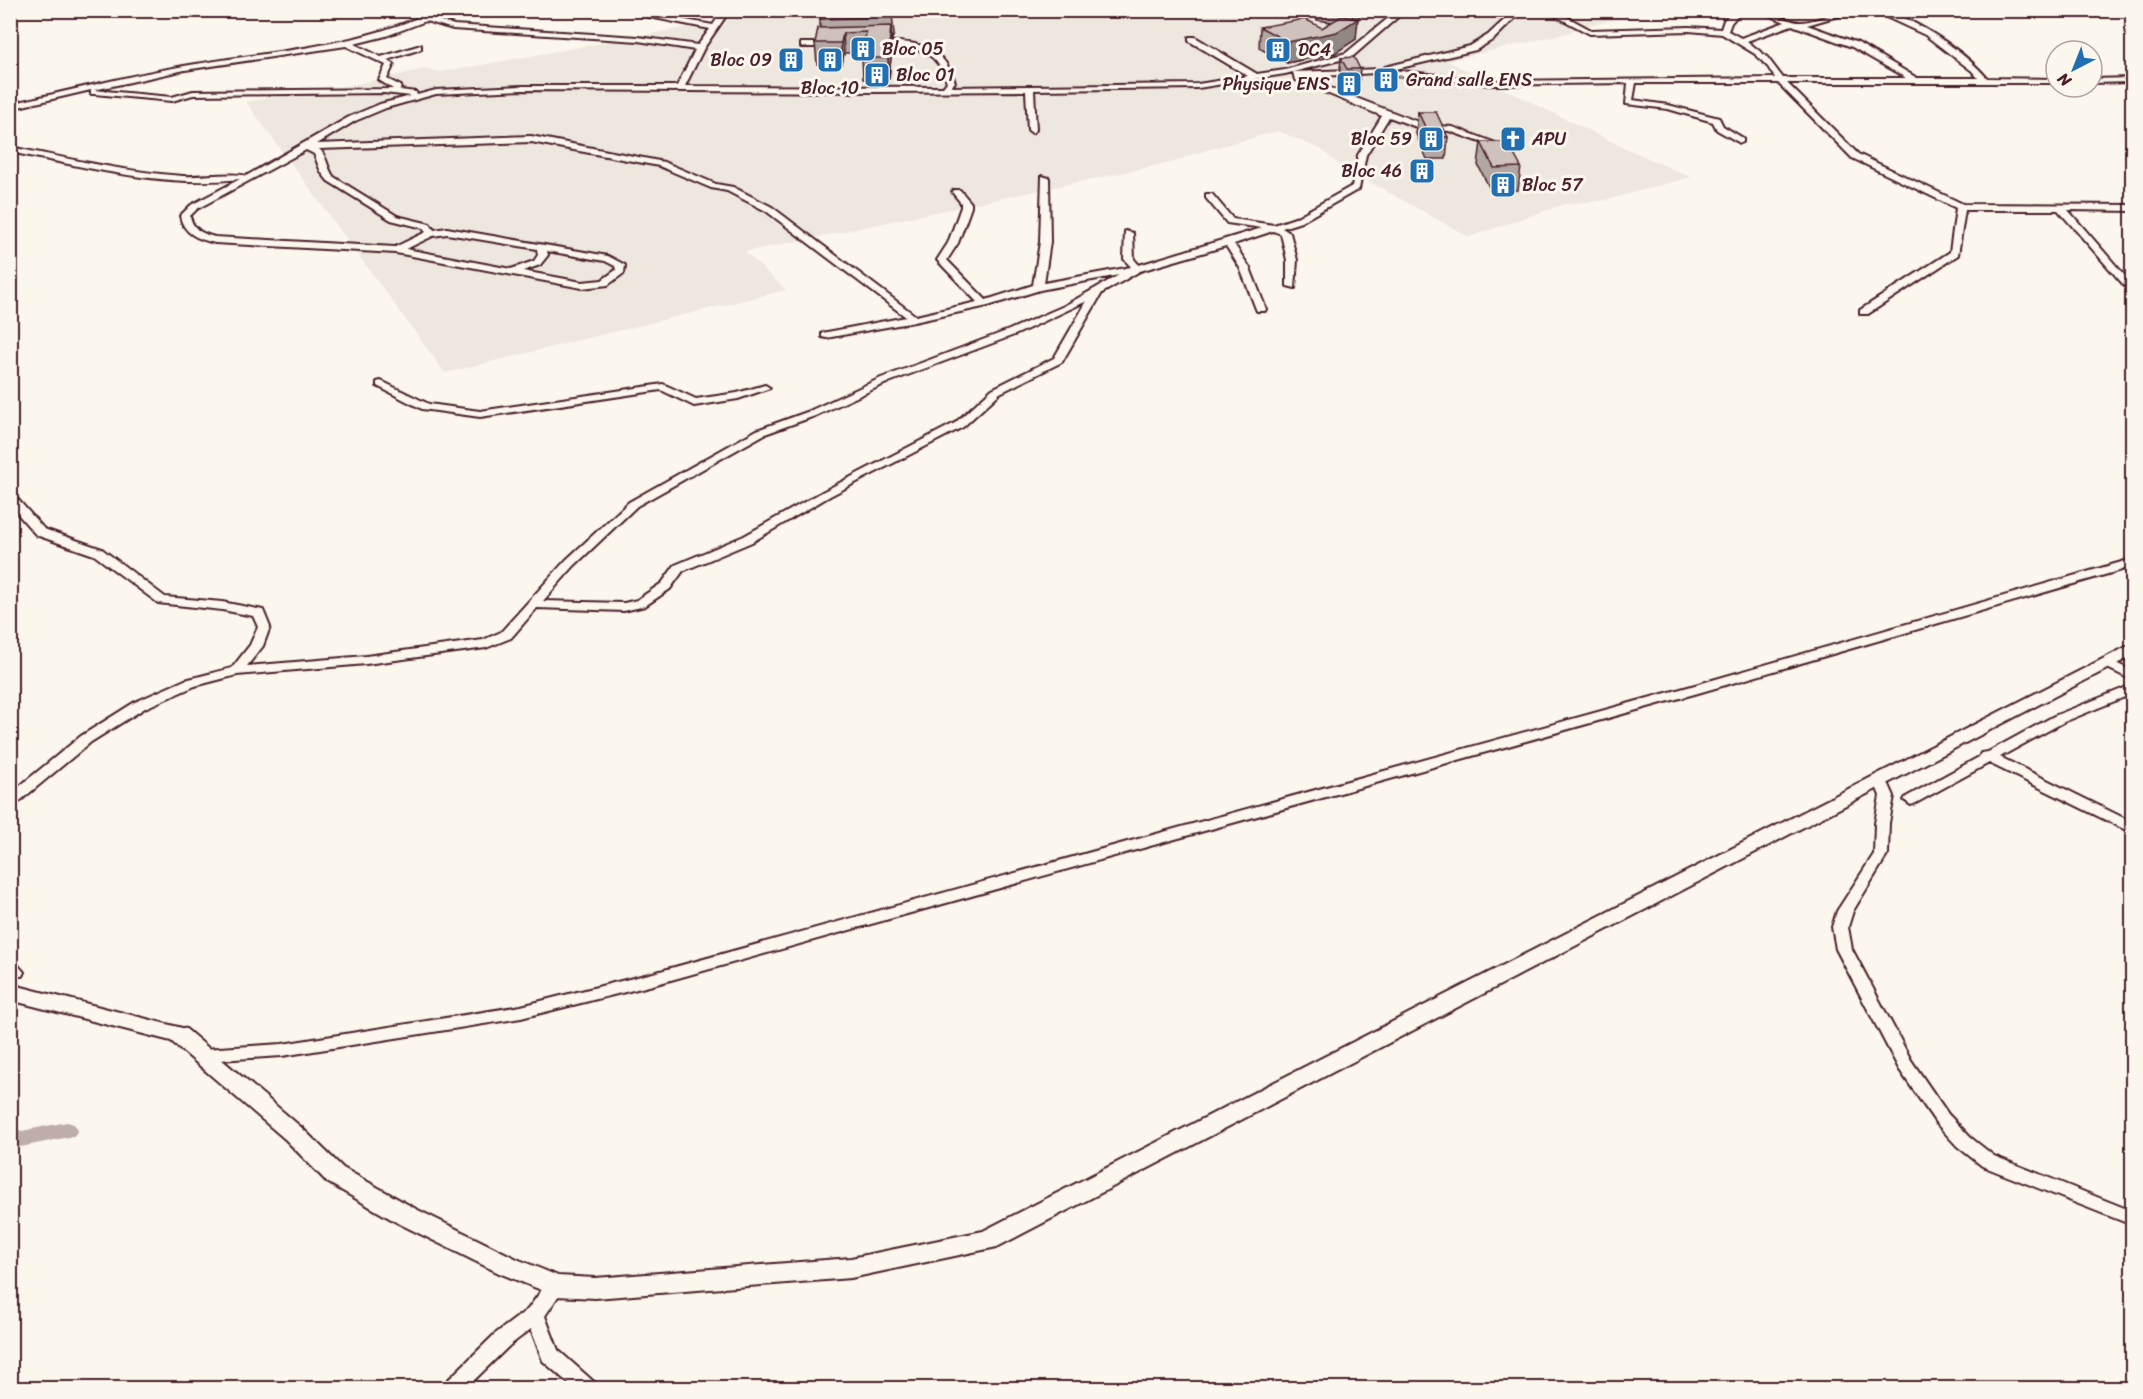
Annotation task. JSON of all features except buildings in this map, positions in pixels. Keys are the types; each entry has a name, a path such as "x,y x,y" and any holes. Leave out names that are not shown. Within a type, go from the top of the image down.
{"street":[{"path":"617,10 713,27"},
{"path":"670,10 695,24"},
{"path":"680,88 700,48 727,10"},
{"path":"1387,24 1393,10"},
{"path":"80,91 172,99 199,93 435,92 522,88 1167,88 1222,83 1285,72 1349,55 1403,10"},
{"path":"1376,71 1473,48 1491,37 1520,10"},
{"path":"1547,10 1590,32 1689,29 1724,32 1769,61 1778,72 1781,81 1855,156 1961,207 2133,208"},
{"path":"1724,32 1726,22 1739,10"},
{"path":"1759,10 1855,45 1918,82"},
{"path":"1740,41 1795,23 1856,10"},
{"path":"1874,10 1928,33 1975,69 1984,80"},
{"path":"10,107 157,73 346,43 444,11"},
{"path":"425,18 453,27 541,35 638,39 700,48"},
{"path":"1192,39 1254,76"},
{"path":"346,43 390,64 383,80 398,88 395,92"},
{"path":"804,45 838,44"},
{"path":"860,44 905,44 926,48 941,58 950,73 951,82 945,89"},
{"path":"381,59 418,47"},
{"path":"1285,72 1310,75 1376,71 1491,83 2044,81"},
{"path":"1285,72 1425,127 1450,129 1492,143"},
{"path":"1632,81 1629,102 1668,107 1716,120 1720,128 1740,140"},
{"path":"2104,81 2133,81"},
{"path":"1030,89 1032,130"},
{"path":"396,250 431,233 455,232 608,260 620,265 621,271 605,282 594,285 509,272 396,250 215,240 202,237 186,226 185,216 194,207 306,147 352,119 383,106 435,92"},
{"path":"826,335 984,304 1038,287 1137,269 1312,214 1356,187 1362,155 1386,116 1383,112"},
{"path":"306,147 531,139 661,164 714,186 729,189 769,209 914,319"},
{"path":"306,147 318,152 326,172 332,178 394,218 427,226 431,233"},
{"path":"10,148 187,179 222,179 256,173"},
{"path":"1038,287 1045,242 1045,178"},
{"path":"957,192 966,202 966,207 952,243 942,260 984,304"},
{"path":"1209,196 1230,221 1273,227 1285,233 1292,260 1292,286"},
{"path":"1864,312 1955,253 1961,207"},
{"path":"2062,209 2133,289"},
{"path":"1128,233 1130,259 1137,269"},
{"path":"1228,242 1245,268 1261,309"},
{"path":"509,272 537,263 543,255 541,247"},
{"path":"10,802 86,739 140,705 190,683 237,670 366,660 486,644 506,635 586,547 633,504 698,466 761,432 811,414 885,380 1013,332 1098,291 1137,269"},
{"path":"533,604 624,607 641,603 666,586 679,568 748,539 826,494 942,434 966,419 996,391 1058,360 1098,291"},
{"path":"381,384 426,407 480,414 663,387 694,403 738,396 765,388"},
{"path":"10,497 40,532 98,552 162,600 222,606 258,613 264,627 256,646 237,670"},
{"path":"203,1055 282,1050 521,1012 653,979 1682,693 2133,562"},
{"path":"12,977 178,1035 335,1174 476,1252 556,1286 595,1288 851,1268 988,1240 1881,782 1942,746 2133,649"},
{"path":"2106,662 2133,676"},
{"path":"1911,800 1986,756 2059,719 2133,689"},
{"path":"1986,756 2133,828"},
{"path":"1881,782 1887,796 1882,823 1881,854 1845,911 1840,927 1844,949 1927,1103 1972,1150 1988,1161 2133,1218"},
{"path":"453,1389 502,1340 528,1320 556,1286"},
{"path":"528,1320 550,1355 586,1389"}],"shaded area":[{"path":"775,11 1662,11 1583,26 1567,33 1447,61 1625,148 1691,177 1606,200 1565,204 1469,237 1339,165 1322,150 1278,131 1193,154 1174,162 745,252 786,290 445,373 246,102 352,85 425,69 439,72 482,65"}],"waterway":[{"path":"10,1135 21,1139 67,1130"}],"place":[{"name":"Bloc 05","path":"863,49"},
{"name":"DC4","path":"1278,50"},
{"name":"Bloc 09","path":"791,60"},
{"name":"Bloc 10","path":"830,60"},
{"name":"Bloc 01","path":"877,75"},
{"name":"Grand salle ENS","path":"1386,80"},
{"name":"Physique ENS","path":"1349,84"},
{"name":"Bloc 59","path":"1431,139"},
{"name":"APU","path":"1513,139"},
{"name":"Bloc 46","path":"1422,171"},
{"name":"Bloc 57","path":"1503,185"}]}
